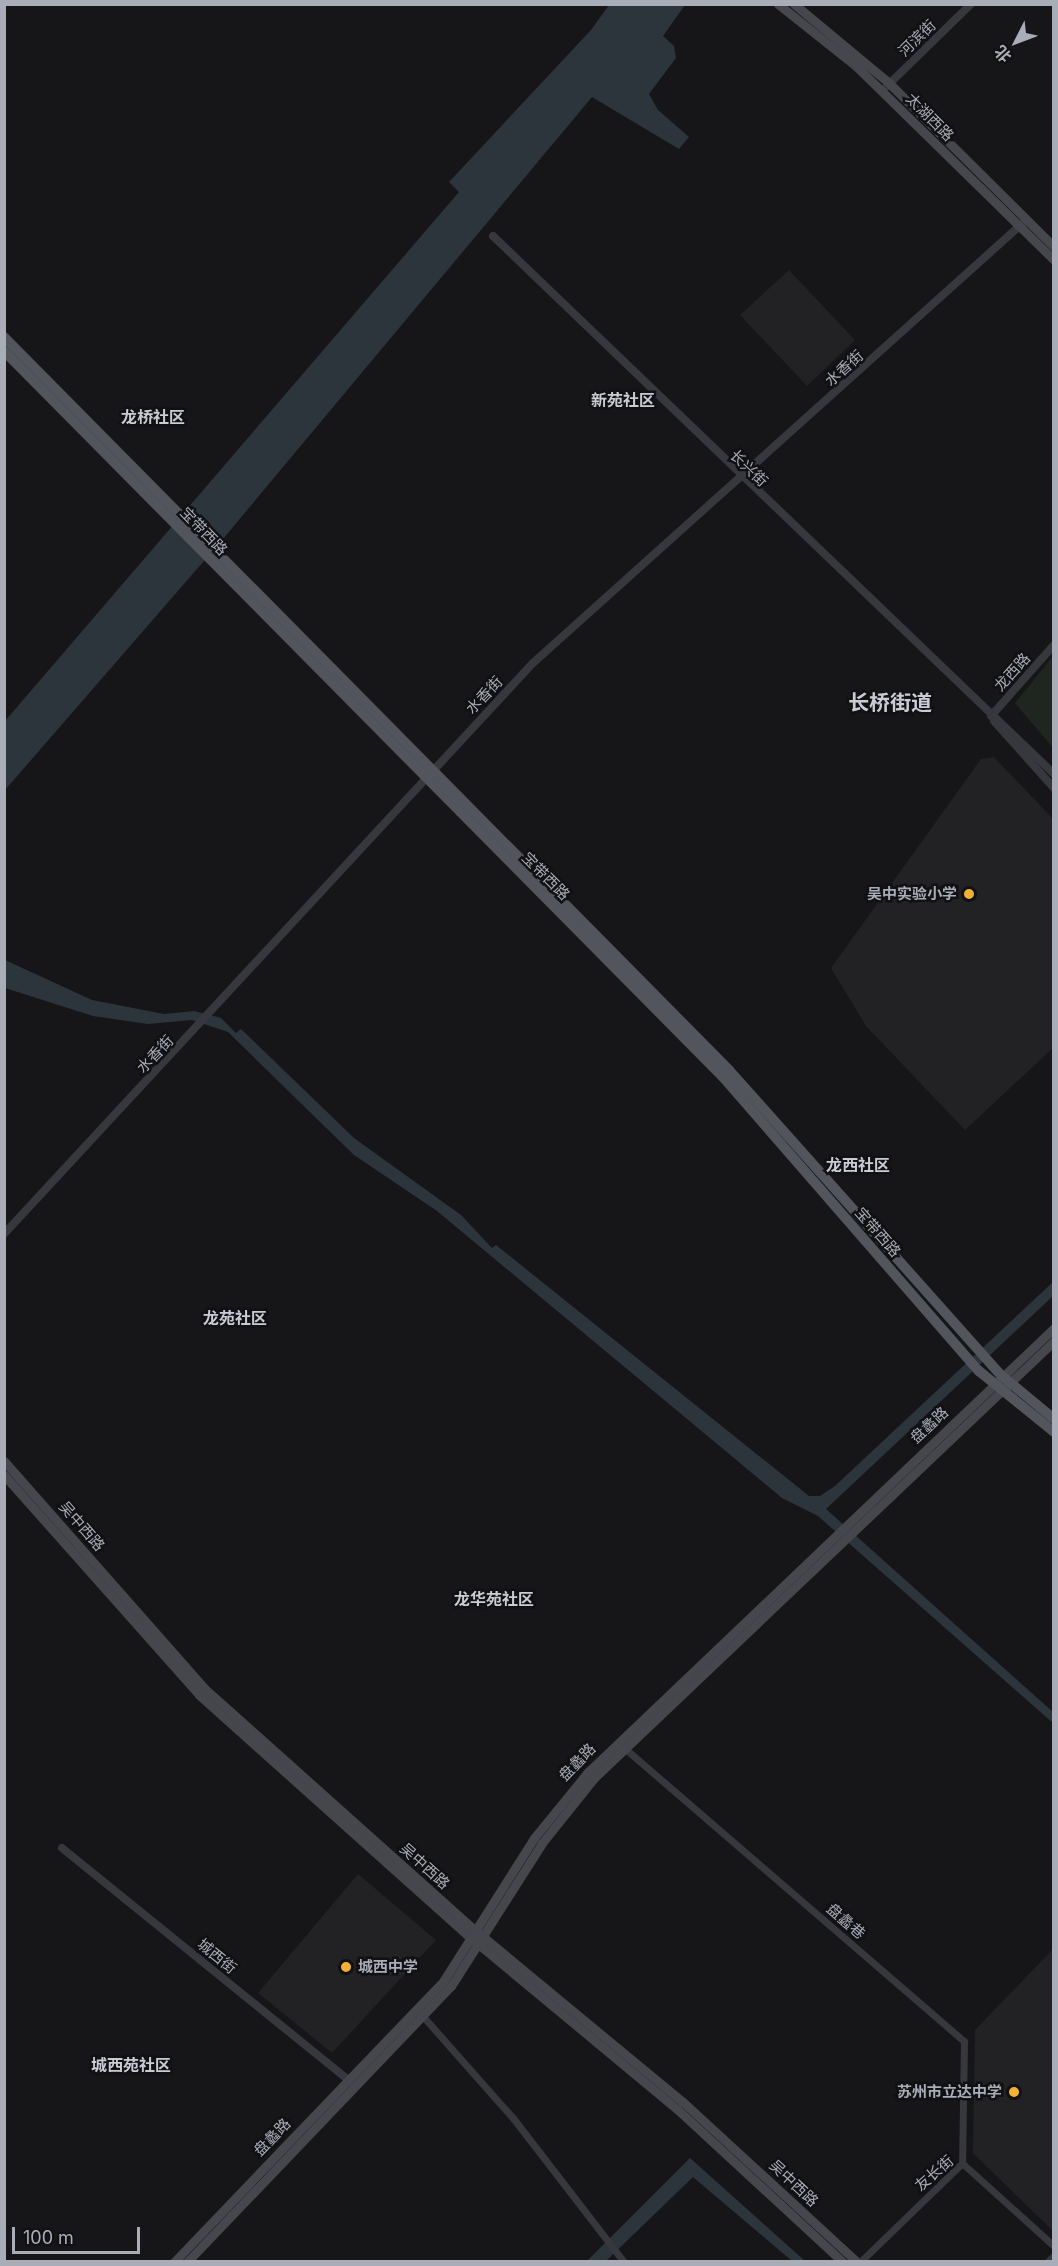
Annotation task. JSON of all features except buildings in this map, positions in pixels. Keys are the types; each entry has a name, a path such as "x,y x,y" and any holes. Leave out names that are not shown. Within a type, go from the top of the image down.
{"main road":[{"name":"太湖西路","path":"778,4 885,87"},
{"name":"太湖西路","path":"794,4 885,87 1023,223 1053,247"},
{"name":"太湖西路","path":"1023,223 1053,260"},
{"name":"宝带西路","path":"4,337 215,556 729,1070 989,1361 1006,1379 1053,1419"},
{"name":"宝带西路","path":"4,351 177,517"},
{"name":"宝带西路","path":"430,772 723,1077 979,1371 1053,1432"},
{"name":"盘蠡路","path":"174,2262 420,2012 477,1938 556,1808 997,1388 1053,1328"},
{"name":"盘蠡路","path":"1006,1379 1053,1341"},
{"name":"吴中西路","path":"4,1461 204,1688 477,1938 683,2102 858,2262"},
{"name":"吴中西路","path":"4,1474 199,1695 677,2109 843,2262"},
{"name":"盘蠡路","path":"187,2262 351,2082"}],"street":[{"name":"河滨街","path":"885,87 971,4"},
{"name":"水香街","path":"4,1234 201,1026 430,772 533,663 741,480 1023,223"},
{"name":"长兴街","path":"493,236 741,480 1053,774"},
{"name":"龙西路","path":"990,716 1053,645"},
{"name":"长兴街","path":"990,716 1053,788"},
{"name":"盘蠡巷","path":"621,1745 964,2041 962,2163"},
{"name":"城西街","path":"62,1848 351,2082"},
{"path":"420,2012 513,2118 621,2259"},
{"name":"友长街","path":"858,2262 962,2163 1053,2246"},
{"path":"1049,2262 1053,2257"}],"shaded area":[{"path":"609,5 685,5 663,36 674,46 676,58 649,94 658,110 689,137 679,149 592,97 223,539 5,790 5,721 459,192 449,182 591,30"},
{"path":"789,270 855,340 807,386 740,315"},
{"path":"1053,656 1053,748 1015,703"},
{"name":"吴中实验小学","path":"994,757 1053,819 1053,1048 965,1130 866,1026 831,968 981,759"},
{"path":"5,960 92,1000 164,1014 194,1011 221,1018 236,1033 241,1029 354,1138 461,1215 492,1248 496,1245 809,1496 820,1496 835,1486 1053,1282 1053,1296 826,1509 1053,1712 1053,1723 818,1516 782,1498 437,1211 354,1155 228,1032 192,1020 148,1024 93,1016 5,988"},
{"name":"城西中学","path":"358,1874 436,1940 332,2053 258,1993"},
{"name":"苏州市立达中学","path":"1053,1949 1053,2231 973,2153 975,2030"},
{"path":"690,2158 805,2261 792,2261 693,2177 606,2261 586,2262"}],"place":[{"name":"吴中实验小学","path":"969,894"},
{"name":"城西中学","path":"346,1967"},
{"name":"苏州市立达中学","path":"1014,2092"}],"district":[{"name":"新苑社区","path":"623,400"},
{"name":"龙桥社区","path":"153,417"},
{"name":"长桥街道","path":"890,703"},
{"name":"龙西社区","path":"858,1165"},
{"name":"龙苑社区","path":"235,1318"},
{"name":"龙华苑社区","path":"494,1599"},
{"name":"城西苑社区","path":"131,2065"}]}
